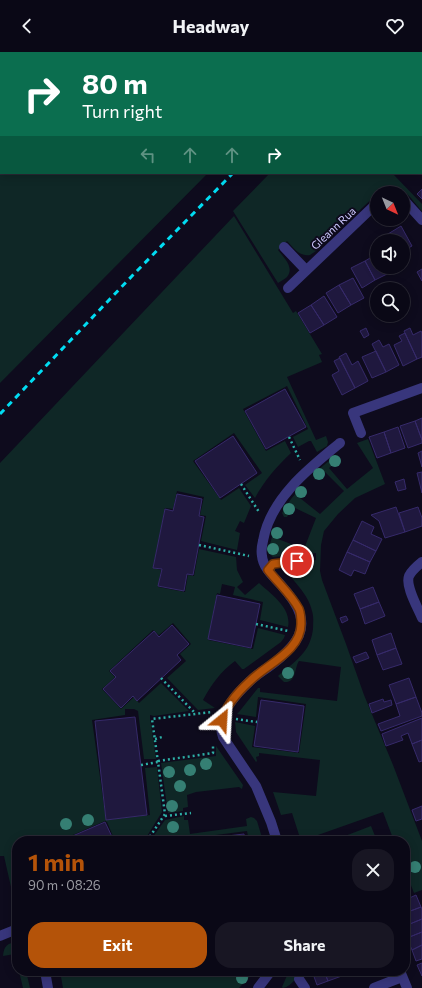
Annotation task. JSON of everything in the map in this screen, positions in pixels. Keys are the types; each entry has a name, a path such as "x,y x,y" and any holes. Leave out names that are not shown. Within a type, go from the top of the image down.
{"street":[{"path":"410,207 422,220"},
{"name":"Gleann Rua","path":"288,288 370,210"},
{"path":"284,247 306,270"},
{"path":"361,433 353,413 422,388"},
{"path":"275,836 271,822 256,786 221,732 224,714 232,701 250,681 284,654 297,640 300,634 301,617 299,609 263,562 262,546 268,524 277,506 296,481 306,471 340,444"},
{"path":"422,562 412,571 409,576 408,584 422,618"},
{"path":"0,936 12,931"},
{"path":"46,976 48,988"},
{"path":"258,988 266,976"},
{"path":"374,988 397,976"},
{"path":"402,976 407,988"}],"lane":[{"path":"268,570 273,564 310,560"}],"path":[{"path":"288,437 306,471"},
{"path":"240,484 268,524"},
{"path":"199,545 263,559"},
{"path":"256,624 300,634"},
{"path":"162,678 195,714"},
{"path":"150,836 165,814 152,719 215,712 257,722"},
{"path":"155,739 162,737"},
{"path":"141,765 213,753 213,742 223,737"},
{"path":"164,816 191,813"}],"green space":[{"path":"0,174 207,174 0,383"},
{"path":"269,174 396,174 394,175 405,186 370,186 370,201 310,255 299,253 287,241 278,250 287,262 290,270 286,278 278,283 233,211"},
{"path":"410,192 422,204 422,211 410,197"},
{"path":"234,216 293,313 296,311 322,354 319,355 322,362 287,377 316,440 326,436 328,442 327,446 317,452 311,441 298,447 293,437 308,429 287,386 243,409 266,451 285,441 291,453 271,474 255,498 245,485 262,473 234,433 193,461 221,500 239,488 251,506 244,523 240,521 235,531 240,533 237,550 201,541 206,516 200,515 204,497 177,491 173,509 165,508 153,568 161,570 158,587 185,592 188,575 194,576 199,549 236,557 237,570 243,582 237,587 245,595 259,583 280,602 284,608 287,614 288,627 260,620 263,602 233,595 235,587 222,584 220,594 217,593 208,640 253,649 258,628 285,635 281,642 244,669 242,669 235,661 225,669 203,700 215,708 198,710 167,678 186,661 180,654 191,644 173,623 159,635 153,630 109,671 115,677 102,689 121,709 134,697 139,703 161,683 189,711 154,716 150,715 156,759 144,759 138,711 134,709 125,709 125,715 92,720 106,820 150,815 145,768 157,767 162,812 147,836 113,836 107,822 105,821 70,836 12,836 12,891 4,856 0,856 0,463"},
{"path":"368,439 385,484 355,498 338,514 324,531 321,545 320,571 364,695 422,841 422,890 414,893 410,883 410,836 392,836 383,812 315,836 299,836 292,813 281,815 273,792 316,796 320,760 259,753 259,756 256,757 256,762 236,732 235,722 255,726 252,747 299,753 306,704 258,697 256,717 237,714 258,688 260,688 260,692 337,701 341,667 299,661 291,680 284,682 278,676 306,650 313,629 313,613 310,605 300,588 282,566 285,564 316,560 316,553 273,557 270,554 270,544 274,530 278,527 281,529 278,539 304,549 316,518 293,507 287,517 284,517 282,513 302,486 304,486 306,490 300,498 320,514 344,491 325,472 315,480 313,476 323,465 336,457 338,458 338,461 329,468 347,489 373,468 357,443"},
{"path":"216,746 243,785 242,789 239,787 196,792 187,795 188,807 183,808 183,811 168,813 161,763 216,756"},
{"path":"184,816 184,820 188,820 190,834 247,826 246,819 251,817 257,821 262,836 248,836 247,831 208,836 154,836 165,820"},
{"path":"371,826 375,836 345,836"},
{"path":"11,943 12,954 3,956 4,950"},
{"path":"20,976 27,976 30,988 23,988"},
{"path":"61,976 250,976 239,988 63,988"},
{"path":"287,976 298,976 292,983 286,987 282,987"}],"building":[{"path":"422,189 422,199 417,194"},
{"path":"401,226 405,234 388,234"},
{"path":"370,258 370,270 365,261"},
{"path":"365,261 370,270 370,274 372,274 375,280 362,288 351,268"},
{"path":"422,269 422,281 417,272"},
{"path":"372,274 387,274 375,280"},
{"path":"353,278 364,298 351,305 339,285"},
{"path":"339,285 351,305 338,313 326,293"},
{"path":"324,296 337,317 324,325 311,305"},
{"path":"311,305 324,325 310,333 298,313"},
{"path":"366,328 369,335 364,338 360,331"},
{"path":"410,328 413,335 421,331 422,333 422,357 417,359 404,331"},
{"path":"405,333 417,359 403,366 394,345 402,341 399,336"},
{"path":"379,340 383,347 389,344 399,365 386,372 372,344"},
{"path":"376,351 386,372 372,378 362,357"},
{"path":"346,353 352,365 358,361 368,381 355,388 339,357"},
{"path":"340,358 355,388 342,395 332,375 339,371 334,361"},
{"path":"285,389 306,427 266,449 245,411"},
{"path":"422,418 422,440 415,421"},
{"path":"415,421 422,443 408,448 400,426"},
{"path":"398,427 405,448 391,453 384,432"},
{"path":"384,432 391,453 377,458 369,437"},
{"path":"233,436 257,473 220,498 195,461"},
{"path":"422,451 422,467 418,453"},
{"path":"422,472 422,493 417,473"},
{"path":"404,479 406,489 398,491 395,482"},
{"path":"177,494 202,499 199,516 204,517 193,575 187,574 184,591 158,586 162,569 153,568 165,509 173,511"},
{"path":"396,507 405,532 385,538 379,521 371,515"},
{"path":"418,507 422,518 422,526 405,532 399,513"},
{"path":"362,521 374,527 371,534 382,539 376,551 353,540"},
{"path":"353,540 376,551 370,562 347,552"},
{"path":"347,552 370,562 365,574 354,570 351,576 339,570"},
{"path":"373,587 379,602 360,609 354,594"},
{"path":"217,595 260,604 251,648 208,639"},
{"path":"379,602 385,616 365,624 360,609"},
{"path":"346,616 348,620 342,623 340,618"},
{"path":"172,625 189,644 177,655 181,660 137,701 133,696 121,708 103,689 116,677 110,671 154,631 159,637"},
{"path":"391,633 396,648 377,655 372,640"},
{"path":"396,648 402,664 383,670 377,655"},
{"path":"366,652 369,658 356,663 353,657"},
{"path":"409,678 416,697 396,704 389,685"},
{"path":"416,697 422,716 381,731 378,724 400,716 396,704"},
{"path":"383,699 384,702 391,700 392,705 372,713 369,704"},
{"path":"261,700 304,706 298,752 254,746"},
{"path":"135,717 147,815 106,820 95,721"},
{"path":"422,718 422,740 412,744 408,733 401,736 403,740 386,746 382,734"},
{"path":"422,740 422,761 419,762 412,744"},
{"path":"422,806 422,819 416,821 412,810"},
{"path":"105,822 112,836 73,836"},
{"path":"244,834 244,836 227,836"},
{"path":"416,895 421,907 410,911 410,898"},
{"path":"421,907 422,919 410,924 410,911"},
{"path":"422,919 422,932 410,937 410,924"},
{"path":"422,932 422,945 412,950 410,945 410,937"},
{"path":"422,945 422,959 416,961 412,950"},
{"path":"422,963 422,976 417,965"},
{"path":"314,976 326,976 328,981 317,985"},
{"path":"326,976 339,976 339,977 328,981"}],"railway":[{"path":"0,414 232,174"}],"route":[{"path":"222,720 228,707 240,691 250,681 284,654 297,640 300,634 301,617 299,609 285,589 268,570 273,564 297,561"}]}
